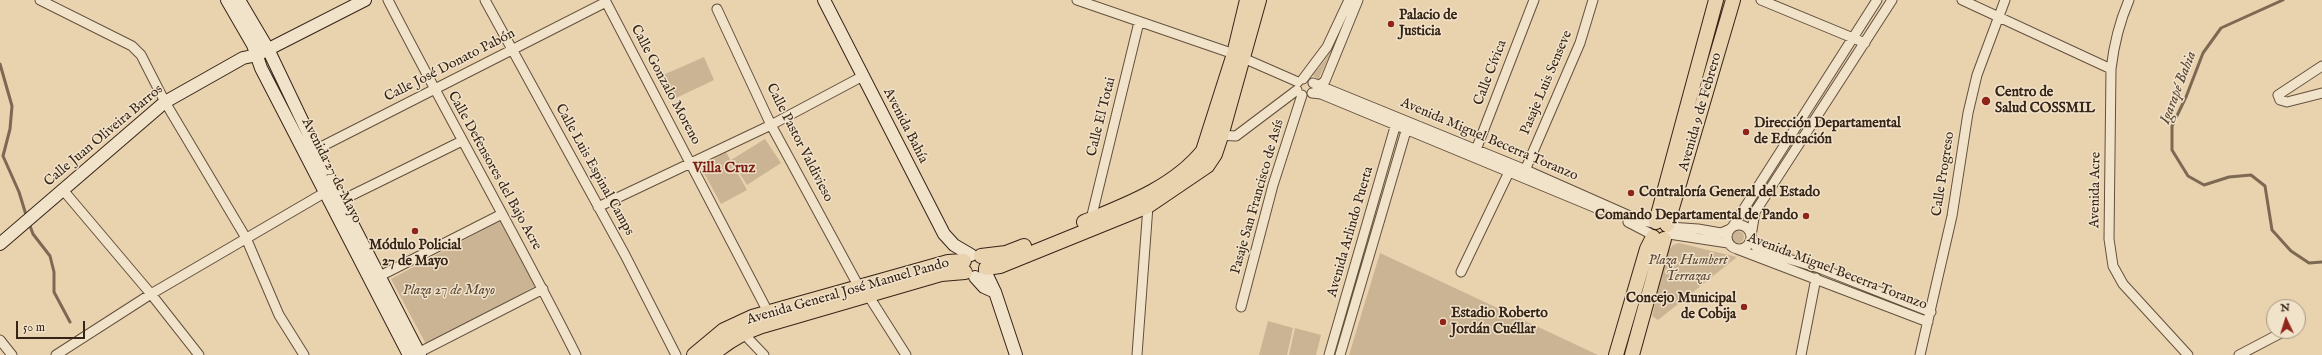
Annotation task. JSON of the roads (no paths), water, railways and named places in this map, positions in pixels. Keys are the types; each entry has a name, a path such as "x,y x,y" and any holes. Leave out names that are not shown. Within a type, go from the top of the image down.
{"main road":[{"path":"1238,56 1247,0"},
{"path":"975,266 1000,266 1148,206 1207,166 1215,154 1215,135 1238,56 1259,0"},
{"name":"Avenida 9 de Febrero","path":"1632,355 1660,230 1716,0"},
{"name":"Avenida 9 de Febrero","path":"1616,355 1647,249 1660,230 1734,0"},
{"path":"975,266 1140,198 1165,184 1194,162 1215,135"},
{"name":"Avenida General José Manuel Pando","path":"694,355 724,330 768,312 975,266"},
{"name":"Avenida General José Manuel Pando","path":"712,355 727,342 743,333 864,291"}],"street":[{"path":"40,0 132,46 141,55 165,102 246,238 279,315 304,355"},
{"name":"Avenida 27 de Mayo","path":"227,0 257,55 261,68 311,152 324,193 336,203"},
{"name":"Avenida 27 de Mayo","path":"239,0 268,49 311,152 374,279 415,354"},
{"name":"Calle Juan Oliveira Barros","path":"0,244 165,102 243,58 257,55 364,0"},
{"name":"Calle Defensores del Bajo Acre","path":"388,0 433,89 543,289 576,355"},
{"name":"Calle Luis Espinal Camps","path":"485,0 598,207 676,355"},
{"name":"Avenida Bahía","path":"824,0 944,234 975,266 984,287 995,292 1016,355"},
{"path":"1077,0 1238,56 1300,87 1315,87 1328,74 1358,0"},
{"path":"1300,87 1327,48 1349,0"},
{"name":"Calle Cívica","path":"1475,153 1534,0"},
{"name":"Pasaje Luis Senseve","path":"1524,173 1580,43 1593,0"},
{"path":"1760,0 1865,43"},
{"path":"1876,0 1731,228 1727,236 1728,243 1736,249 1747,246 1751,238 1755,212 1892,0"},
{"path":"1962,0 2111,69"},
{"name":"Calle Progreso","path":"1920,355 1952,216 1968,113 1977,75 2005,0"},
{"name":"Avenida Acre","path":"2129,0 2120,19 2114,43 2111,69 2109,239 2113,266 2123,284 2188,355"},
{"name":"Calle José Donato Pabón","path":"311,152 605,1"},
{"name":"Calle Gonzalo Moreno","path":"605,1 768,312"},
{"name":"Calle Pastor Valdivieso","path":"717,9 771,125 864,291 906,355"},
{"name":"Calle El Totai","path":"1091,219 1139,22"},
{"path":"2322,66 2278,96 2280,100 2287,102 2322,92"},
{"path":"1328,74 1330,88 1338,92"},
{"path":"598,207 771,125 863,76"},
{"path":"1215,135 1236,136 1309,79 1315,87"},
{"name":"Pasaje San Francisco de Asís","path":"1241,307 1300,87"},
{"name":"Avenida Miguel Becerra Toranzo","path":"1315,87 1338,92 1408,126 1639,220 1660,230 1728,243"},
{"name":"Avenida Miguel Becerra Toranzo","path":"1315,87 1321,94 1397,121"},
{"name":"Avenida Arlindo Puerta","path":"1329,355 1397,121"},
{"name":"Avenida Arlindo Puerta","path":"1340,355 1408,126"},
{"path":"336,203 462,141"},
{"name":"Avenida Miguel Becerra Toranzo","path":"1475,153 1509,172 1524,173"},
{"path":"1461,272 1509,172"},
{"path":"63,190 151,294 199,355"},
{"path":"56,355 151,294 324,193"},
{"path":"1137,355 1148,206"},
{"path":"374,279 502,214"},
{"path":"1731,228 1744,226 1751,238"},
{"name":"Avenida Miguel Becerra Toranzo","path":"1660,230 1698,228 1721,233 1731,228"},
{"name":"Avenida Miguel Becerra Toranzo","path":"1751,238 1756,247 1765,252 1819,268 1931,312"},
{"name":"Avenida Miguel Becerra Toranzo","path":"1736,249 1816,278 1928,322"},
{"path":"1801,355 1816,278"},
{"path":"415,354 543,289"},
{"path":"743,333 764,355"},
{"path":"2239,355 2272,339"},
{"path":"0,340 12,355"}],"waterway":[{"name":"Igarapé Bahia","path":"2283,0 2221,28 2203,53 2186,97 2172,126 2172,150 2188,176 2204,185 2229,177 2251,175 2265,186 2272,230 2291,251 2309,263 2322,262"},
{"path":"0,64 12,106 10,129 3,156 19,192 27,218"},
{"path":"29,223 33,234 50,256 54,272 54,292 70,322"}],"place":[{"name":"Palacio de Justicia","path":"1391,24"},
{"name":"Centro de Salud COSSMIL","path":"1986,101"},
{"name":"Dirección Departamental de Educación","path":"1746,132"},
{"name":"Contraloría General del Estado","path":"1631,193"},
{"name":"Comando Departamental de Pando","path":"1806,216"},
{"name":"Módulo Policial 27 de Mayo","path":"415,231"},
{"name":"Concejo Municipal de Cobija","path":"1744,307"},
{"name":"Estadio Roberto Jordán Cuéllar","path":"1443,322"}],"district":[{"name":"Villa Cruz","path":"724,169"}],"park label":[{"name":"Plaza Humbert Terrazas","path":"1688,270"},
{"name":"Plaza 27 de Mayo","path":"449,291"}]}
